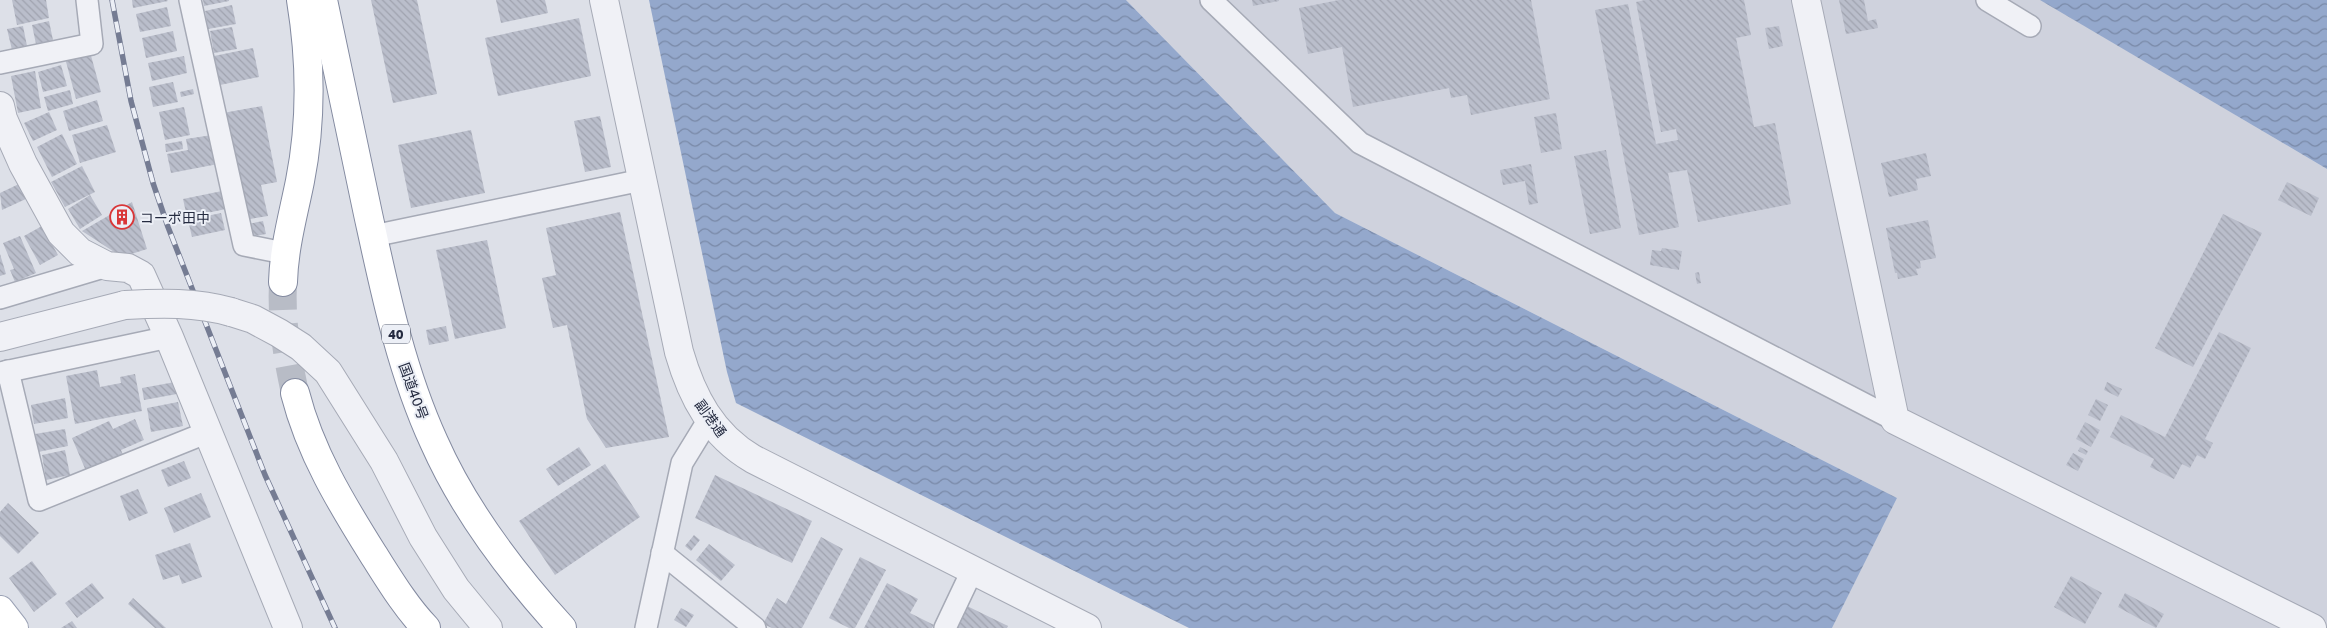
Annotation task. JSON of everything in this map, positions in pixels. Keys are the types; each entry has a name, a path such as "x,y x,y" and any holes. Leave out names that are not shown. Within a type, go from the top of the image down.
{"main road":[{"path":"283,282 284,254 300,182 310,106 309,63 301,0"},
{"name":"国道40号","path":"323,0 373,236 398,343 414,394 434,444 460,493 522,581 562,628"},
{"path":"295,393 313,449 332,487 391,582 426,628"},
{"path":"0,610 14,628"}],"street":[{"path":"0,63 92,44 87,0"},
{"path":"190,0 244,244 284,254"},
{"name":"副港通","path":"604,0 679,352 686,378 698,405 736,449 1087,628"},
{"path":"1211,0 1360,143 1895,420 2312,628"},
{"path":"1806,0 1895,420"},
{"path":"1987,0 2030,26"},
{"path":"0,106 3,119 23,164 60,233 80,252 107,266 128,268 141,275 169,337 288,628"},
{"path":"373,236 642,180"},
{"path":"0,298 107,266"},
{"path":"0,337 125,305 168,302 209,306 231,312 253,319 279,333 301,347 328,372 384,461 428,545 456,589 488,628"},
{"path":"169,337 4,372 39,500 208,432"},
{"path":"646,628 682,463 709,419"},
{"path":"662,552 755,628"},
{"path":"944,628 972,571"}],"shaded area":[{"path":"1126,0 2041,0 2327,169 2327,628 1832,628 1897,498 1335,213"}],"water":[{"path":"649,0 1126,0 1335,213 1897,498 1832,628 1189,628 736,403 727,372"},
{"path":"2040,0 2327,0 2327,169"}],"building":[{"path":"12,0 46,0 49,18 17,25"},
{"path":"132,0 167,0 168,1 133,8"},
{"path":"203,0 229,0 229,1 204,6"},
{"path":"371,0 417,0 437,94 393,103"},
{"path":"496,0 545,0 548,13 501,23"},
{"path":"1252,0 1279,0 1279,1 1253,6"},
{"path":"1339,0 1531,0 1550,99 1471,115 1467,95 1451,98 1449,88 1353,107 1342,47 1308,54 1299,8"},
{"path":"1645,0 1744,0 1751,35 1736,38 1754,127 1775,123 1791,204 1698,222 1687,170 1668,173 1679,227 1639,235 1595,10 1628,4 1656,144 1678,140 1676,129 1661,132 1636,2"},
{"path":"1839,0 1864,0 1868,21 1876,19 1878,28 1846,34"},
{"path":"232,5 236,24 208,29 205,11"},
{"path":"167,7 171,26 140,32 136,14"},
{"path":"579,18 591,76 498,96 485,38"},
{"path":"49,21 54,45 37,49 32,25"},
{"path":"23,26 28,51 13,54 7,29"},
{"path":"1779,26 1783,46 1769,49 1765,28"},
{"path":"232,27 237,49 214,53 210,31"},
{"path":"173,31 177,51 146,58 142,38"},
{"path":"253,48 259,77 220,85 214,56"},
{"path":"90,52 101,92 76,99 65,58"},
{"path":"184,56 187,73 152,81 148,63"},
{"path":"61,65 67,86 43,92 38,72"},
{"path":"35,71 41,108 18,113 11,76"},
{"path":"173,82 178,102 153,107 149,87"},
{"path":"193,89 194,94 181,97 180,92"},
{"path":"70,90 73,104 48,111 44,97"},
{"path":"97,100 103,121 69,131 63,111"},
{"path":"262,106 277,182 261,185 268,216 244,220 223,113"},
{"path":"184,107 190,135 165,140 159,112"},
{"path":"49,112 57,130 33,141 24,123"},
{"path":"1556,113 1562,149 1541,153 1534,117"},
{"path":"600,116 611,167 585,172 574,121"},
{"path":"107,125 116,152 80,163 72,135"},
{"path":"471,130 485,193 411,208 398,145"},
{"path":"62,134 77,164 52,177 37,147"},
{"path":"212,135 218,164 171,173 167,154 188,150 186,139"},
{"path":"182,141 183,149 166,152 165,144"},
{"path":"1606,150 1621,228 1590,234 1574,156"},
{"path":"1926,153 1931,176 1916,179 1918,190 1889,197 1881,163"},
{"path":"1531,164 1538,203 1529,205 1525,181 1503,185 1500,170"},
{"path":"82,166 95,192 65,207 51,182"},
{"path":"2287,182 2319,198 2311,216 2278,200"},
{"path":"21,183 28,198 2,210 0,193"},
{"path":"222,191 226,209 187,217 183,199"},
{"path":"90,195 102,215 80,229 68,209"},
{"name":"コーポ田中","path":"132,202 147,249 122,257 82,231"},
{"path":"620,212 669,437 606,448 587,419 567,325 553,328 542,278 556,275 546,228"},
{"path":"221,213 225,230 192,237 188,220"},
{"path":"2223,214 2262,233 2193,367 2155,348"},
{"path":"1928,220 1936,258 1920,261 1921,268 1916,269 1918,275 1898,279 1897,273 1895,273 1886,228"},
{"path":"263,221 266,234 250,237 248,224"},
{"path":"42,226 58,255 40,265 24,236"},
{"path":"20,236 36,273 15,282 10,270 14,269 3,243"},
{"path":"487,240 506,328 455,339 436,250"},
{"path":"1662,248 1682,251 1679,270 1650,265 1652,250 1661,251"},
{"path":"0,254 6,274 0,276"},
{"path":"1699,272 1701,283 1697,284 1695,273"},
{"path":"446,326 449,341 429,345 426,330"},
{"path":"2219,332 2251,348 2205,439 2213,443 2205,459 2197,455 2190,468 2182,464 2174,479 2150,467 2154,459 2110,437 2121,415 2165,437"},
{"path":"97,370 100,387 121,383 120,377 135,374 142,411 75,424 66,376"},
{"path":"175,382 177,394 144,400 142,388"},
{"path":"2107,382 2122,389 2118,397 2104,390"},
{"path":"65,398 68,418 34,424 31,405"},
{"path":"2096,399 2108,405 2100,421 2088,415"},
{"path":"178,402 183,426 151,432 147,408"},
{"path":"135,419 144,440 121,450 123,455 86,471 72,438 109,421 113,429"},
{"path":"2085,422 2100,430 2091,447 2076,439"},
{"path":"65,429 68,446 38,452 35,434"},
{"path":"579,447 591,465 558,486 546,469"},
{"path":"2080,447 2088,451 2086,455 2078,451"},
{"path":"65,450 70,475 46,480 42,455"},
{"path":"2073,453 2084,459 2078,471 2066,465"},
{"path":"184,461 191,478 168,487 161,470"},
{"path":"605,464 640,517 555,575 519,521"},
{"path":"715,475 812,521 792,563 695,518"},
{"path":"138,489 148,513 129,521 120,496"},
{"path":"201,493 211,517 174,533 164,508"},
{"path":"8,503 39,533 18,554 0,536 0,512"},
{"path":"694,535 700,540 691,551 685,546"},
{"path":"821,537 843,549 802,628 772,628 763,624 777,598 786,604"},
{"path":"190,543 202,577 182,584 179,575 163,580 155,555"},
{"path":"709,544 735,565 721,581 696,560"},
{"path":"860,557 886,570 855,628 849,628 829,618"},
{"path":"32,561 57,594 34,612 9,578"},
{"path":"2071,576 2102,593 2085,624 2054,607"},
{"path":"92,583 104,598 77,618 65,603"},
{"path":"887,583 918,599 910,613 934,625 932,628 864,628"},
{"path":"2125,593 2164,614 2156,628 2118,607"},
{"path":"133,598 166,628 155,628 128,604"},
{"path":"967,606 1008,626 1007,628 956,628"},
{"path":"681,608 694,615 686,627 674,620"},
{"path":"72,621 77,628 61,628"}],"tunnel":[{"path":"283,282 285,338 295,393"}],"railway":[{"path":"112,0 131,101 153,183 168,227 265,475 335,628"}],"place":[{"name":"コーポ田中","path":"122,217"}]}
